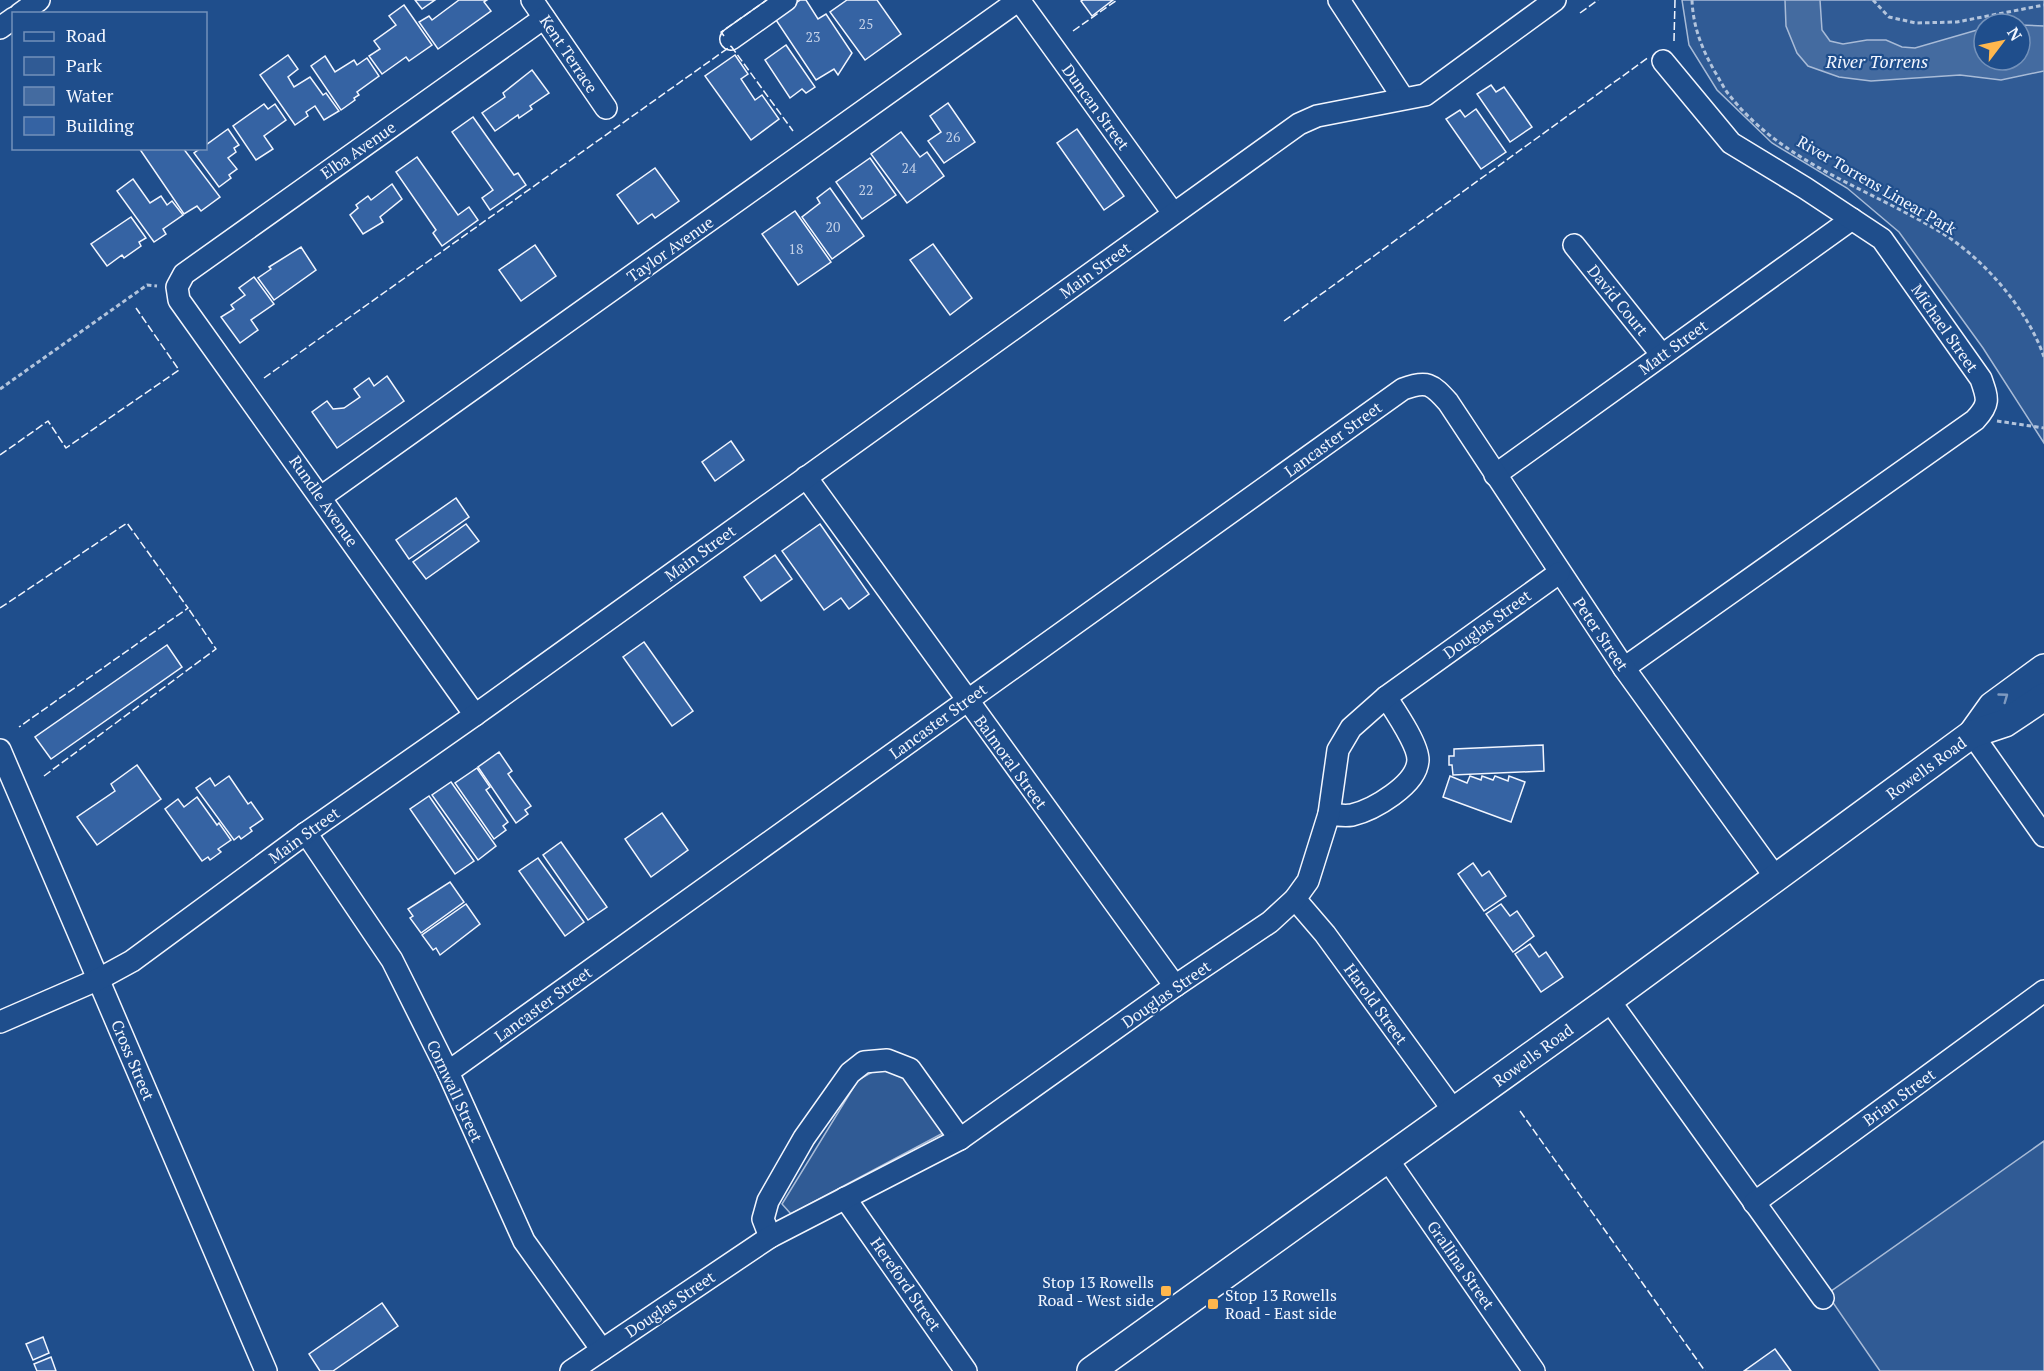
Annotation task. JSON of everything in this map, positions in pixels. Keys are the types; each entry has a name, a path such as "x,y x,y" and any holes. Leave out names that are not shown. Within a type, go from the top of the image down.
{"main road":[{"name":"Rowells Road","path":"1972,734 1992,706 2044,668"},
{"name":"Rowells Road","path":"1103,1368 1972,734 2005,723 2044,697"}],"street":[{"path":"23,12 39,0"},
{"name":"Kent Terrace","path":"532,0 606,108"},
{"path":"731,39 786,0"},
{"name":"Duncan Street","path":"1019,0 1173,213"},
{"name":"Taylor Avenue","path":"321,497 1019,0"},
{"path":"1339,0 1403,98"},
{"name":"Main Street","path":"0,1022 99,980 132,961 306,834 1304,121 1317,116 1425,95 1555,0"},
{"name":"Elba Avenue","path":"177,286 184,274 544,18"},
{"name":"Michael Street","path":"1663,61 1731,143 1851,219 1866,226 1882,239 1981,379 1987,396 1986,403 1985,409 1975,420"},
{"name":"Matt Street","path":"1495,475 1851,219"},
{"name":"David Court","path":"1574,245 1662,355"},
{"name":"Rundle Avenue","path":"177,286 179,300 475,715"},
{"name":"Lancaster Street","path":"448,1072 1403,389 1418,383 1433,386"},
{"name":"Peter Street","path":"1433,386 1448,402 1624,668 1776,878"},
{"path":"1624,668 1975,420"},
{"name":"Balmoral Street","path":"806,477 1175,987"},
{"name":"Douglas Street","path":"571,1371 770,1237 960,1139 1270,922 1294,899 1308,881 1329,814 1338,750 1351,728 1386,697 1559,573"},
{"path":"1329,814 1349,815 1364,811 1395,794 1411,778 1418,760 1411,738 1386,697"},
{"path":"1972,734 2044,836"},
{"name":"Cross Street","path":"0,750 266,1371"},
{"name":"Cornwall Street","path":"306,834 392,960 448,1072 524,1241 602,1350"},
{"name":"Harold Street","path":"1294,899 1325,934 1454,1111"},
{"name":"Brian Street","path":"1754,1203 2044,991"},
{"path":"1609,1000 1823,1298"},
{"path":"770,1237 763,1219 768,1201 804,1138 850,1073 864,1062 887,1060 910,1069 960,1139"},
{"name":"Grallina Street","path":"1388,1160 1533,1371"},
{"name":"Hereford Street","path":"845,1198 966,1371"}],"path":[{"name":"River Torrens Linear Park","path":"1692,0 1693,18 1702,51 1729,95 1767,134 1820,169 1943,234 1978,261 2008,292 2039,342 2044,357"},
{"path":"1873,0 1889,17 1916,23 1957,22 2044,5"},
{"path":"0,389 147,285 177,286"},
{"path":"1975,420 2008,422 2044,428"}],"green space":[{"path":"1682,0 2044,0 2044,443 1983,348 1899,232 1847,188 1772,143 1717,90 1689,45"},
{"path":"876,1070 898,1073 912,1082 945,1132 791,1214 782,1204 858,1080"},
{"path":"2044,1141 2044,1371 1880,1371 1827,1294"}],"water":[{"name":"River Torrens","path":"1785,0 1820,0 1822,30 1830,41 1843,44 1886,40 1902,47 1915,48 1972,31 1972,72 2032,72 2032,26 2044,26 2044,71 2001,80 1960,75 1871,81 1839,77 1808,66 1797,53 1786,26"}],"building":[{"path":"415,0 435,0 422,9"},
{"path":"459,0 487,0 484,2 491,11 438,49 419,22 429,16 432,20"},
{"path":"800,0 806,0 818,19 826,14 852,53 838,75 834,69 816,80 774,17"},
{"path":"847,0 877,0 901,34 865,60 830,12"},
{"path":"1113,0 1092,16 1081,1"},
{"path":"404,5 432,45 409,61 406,57 382,74 369,56 380,49 374,41 396,25 389,16"},
{"path":"786,45 815,87 806,93 802,89 790,98 765,60"},
{"path":"288,55 298,69 288,77 294,87 310,77 339,111 324,120 315,106 306,112 308,116 295,125 260,75"},
{"path":"735,55 748,74 741,79 755,100 762,95 779,119 751,140 705,76"},
{"path":"325,56 335,72 354,60 357,65 367,58 379,76 357,92 359,95 354,98 355,100 341,110 311,66"},
{"path":"532,70 549,93 530,106 532,109 519,118 518,115 495,131 482,113 505,97 503,93"},
{"path":"1491,85 1496,92 1504,87 1532,127 1510,142 1477,94"},
{"path":"948,103 975,142 944,163 928,141 941,132 930,116"},
{"path":"264,104 268,109 275,104 286,120 264,136 273,149 256,160 233,126"},
{"path":"1476,109 1506,152 1481,169 1446,119 1460,110 1465,117"},
{"path":"473,117 514,175 518,173 526,185 490,210 482,198 493,190 452,132"},
{"path":"228,129 239,145 234,148 236,152 228,158 237,169 229,175 231,178 219,187 194,153 198,150 207,150 207,144"},
{"path":"1077,129 1124,196 1104,210 1057,143"},
{"path":"901,132 920,157 927,152 944,176 907,203 871,154"},
{"path":"140,150 185,150 220,197 201,211 197,206 184,214"},
{"path":"417,157 458,215 469,207 478,220 442,246 433,233 436,230 396,172"},
{"path":"870,158 896,195 862,219 836,182"},
{"path":"655,168 679,201 655,218 652,214 638,224 617,195"},
{"path":"133,179 150,203 161,196 167,205 172,201 183,215 163,229 166,234 154,242 117,191"},
{"path":"392,184 402,199 380,217 383,222 363,234 350,215 358,208 356,205 368,196 371,200"},
{"path":"830,188 864,236 832,259 802,217 820,203 817,198"},
{"path":"795,211 831,262 798,285 762,234"},
{"path":"131,217 146,238 139,242 141,246 124,258 122,255 107,266 91,244"},
{"path":"933,244 972,298 950,315 910,260"},
{"path":"535,245 556,276 521,301 499,270"},
{"path":"301,247 316,270 274,300 258,278 271,269 269,267"},
{"path":"254,277 274,304 251,320 258,330 240,343 221,317 234,309 231,305 245,295 239,288"},
{"path":"387,376 404,401 337,448 312,412 327,401 333,409 344,408 360,397 354,389 369,378 374,386"},
{"path":"731,441 744,460 715,481 702,462"},
{"path":"456,498 469,517 409,559 396,540"},
{"path":"466,524 479,541 426,579 413,562"},
{"path":"820,524 869,594 849,609 841,598 824,610 782,551"},
{"path":"775,555 792,579 761,601 744,577"},
{"path":"644,642 693,711 672,726 623,657"},
{"path":"167,645 182,667 51,759 35,737"},
{"path":"1543,745 1544,771 1453,775 1452,765 1449,765 1449,756 1454,756 1454,749"},
{"path":"499,752 512,771 508,774 531,806 525,810 528,814 516,823 478,767"},
{"path":"137,765 161,799 97,845 77,817 115,791 111,784"},
{"path":"477,768 490,787 486,790 508,822 503,826 506,830 494,839 455,783"},
{"path":"229,776 248,804 251,802 263,819 250,828 252,831 241,839 239,836 234,840 196,788 210,778 215,786"},
{"path":"1450,776 1467,783 1470,776 1481,780 1482,776 1493,780 1495,776 1508,781 1509,776 1525,782 1511,822 1443,797"},
{"path":"451,782 496,846 478,860 432,795"},
{"path":"429,796 474,861 455,874 410,809"},
{"path":"197,797 231,840 218,849 221,852 210,860 208,857 202,861 165,809 178,799 184,807"},
{"path":"662,813 688,850 651,877 625,839"},
{"path":"561,842 607,907 588,920 543,855"},
{"path":"538,858 584,922 565,936 519,871"},
{"path":"1473,863 1482,876 1489,871 1506,896 1484,911 1458,874"},
{"path":"450,882 464,902 421,933 410,918 413,916 408,909"},
{"path":"466,904 480,924 440,955 436,948 433,950 422,935"},
{"path":"1501,904 1510,916 1517,911 1534,936 1513,952 1486,914"},
{"path":"1530,944 1539,957 1546,952 1563,977 1541,992 1515,954"},
{"path":"382,1303 398,1326 333,1371 320,1371 309,1354"},
{"path":"43,1337 49,1353 33,1360 26,1344"},
{"path":"1775,1349 1791,1371 1744,1371"},
{"path":"51,1357 56,1371 37,1371 34,1364"}],"fence":[{"path":"724,36 721,32 767,0"},
{"path":"1073,31 1117,0"},
{"path":"1580,13 1598,0"},
{"path":"1674,41 1675,0"},
{"path":"731,46 793,131"},
{"path":"264,378 731,46"},
{"path":"1284,321 1649,57"},
{"path":"0,455 48,421 66,448 179,370 136,308"},
{"path":"0,608 127,523 188,608 19,727"},
{"path":"44,776 216,649 188,608"},
{"path":"1520,1111 1705,1371"}],"place":[{"name":"Stop 13 Rowells Road - West side","path":"1166,1291"},
{"name":"Stop 13 Rowells Road - East side","path":"1213,1304"}]}
